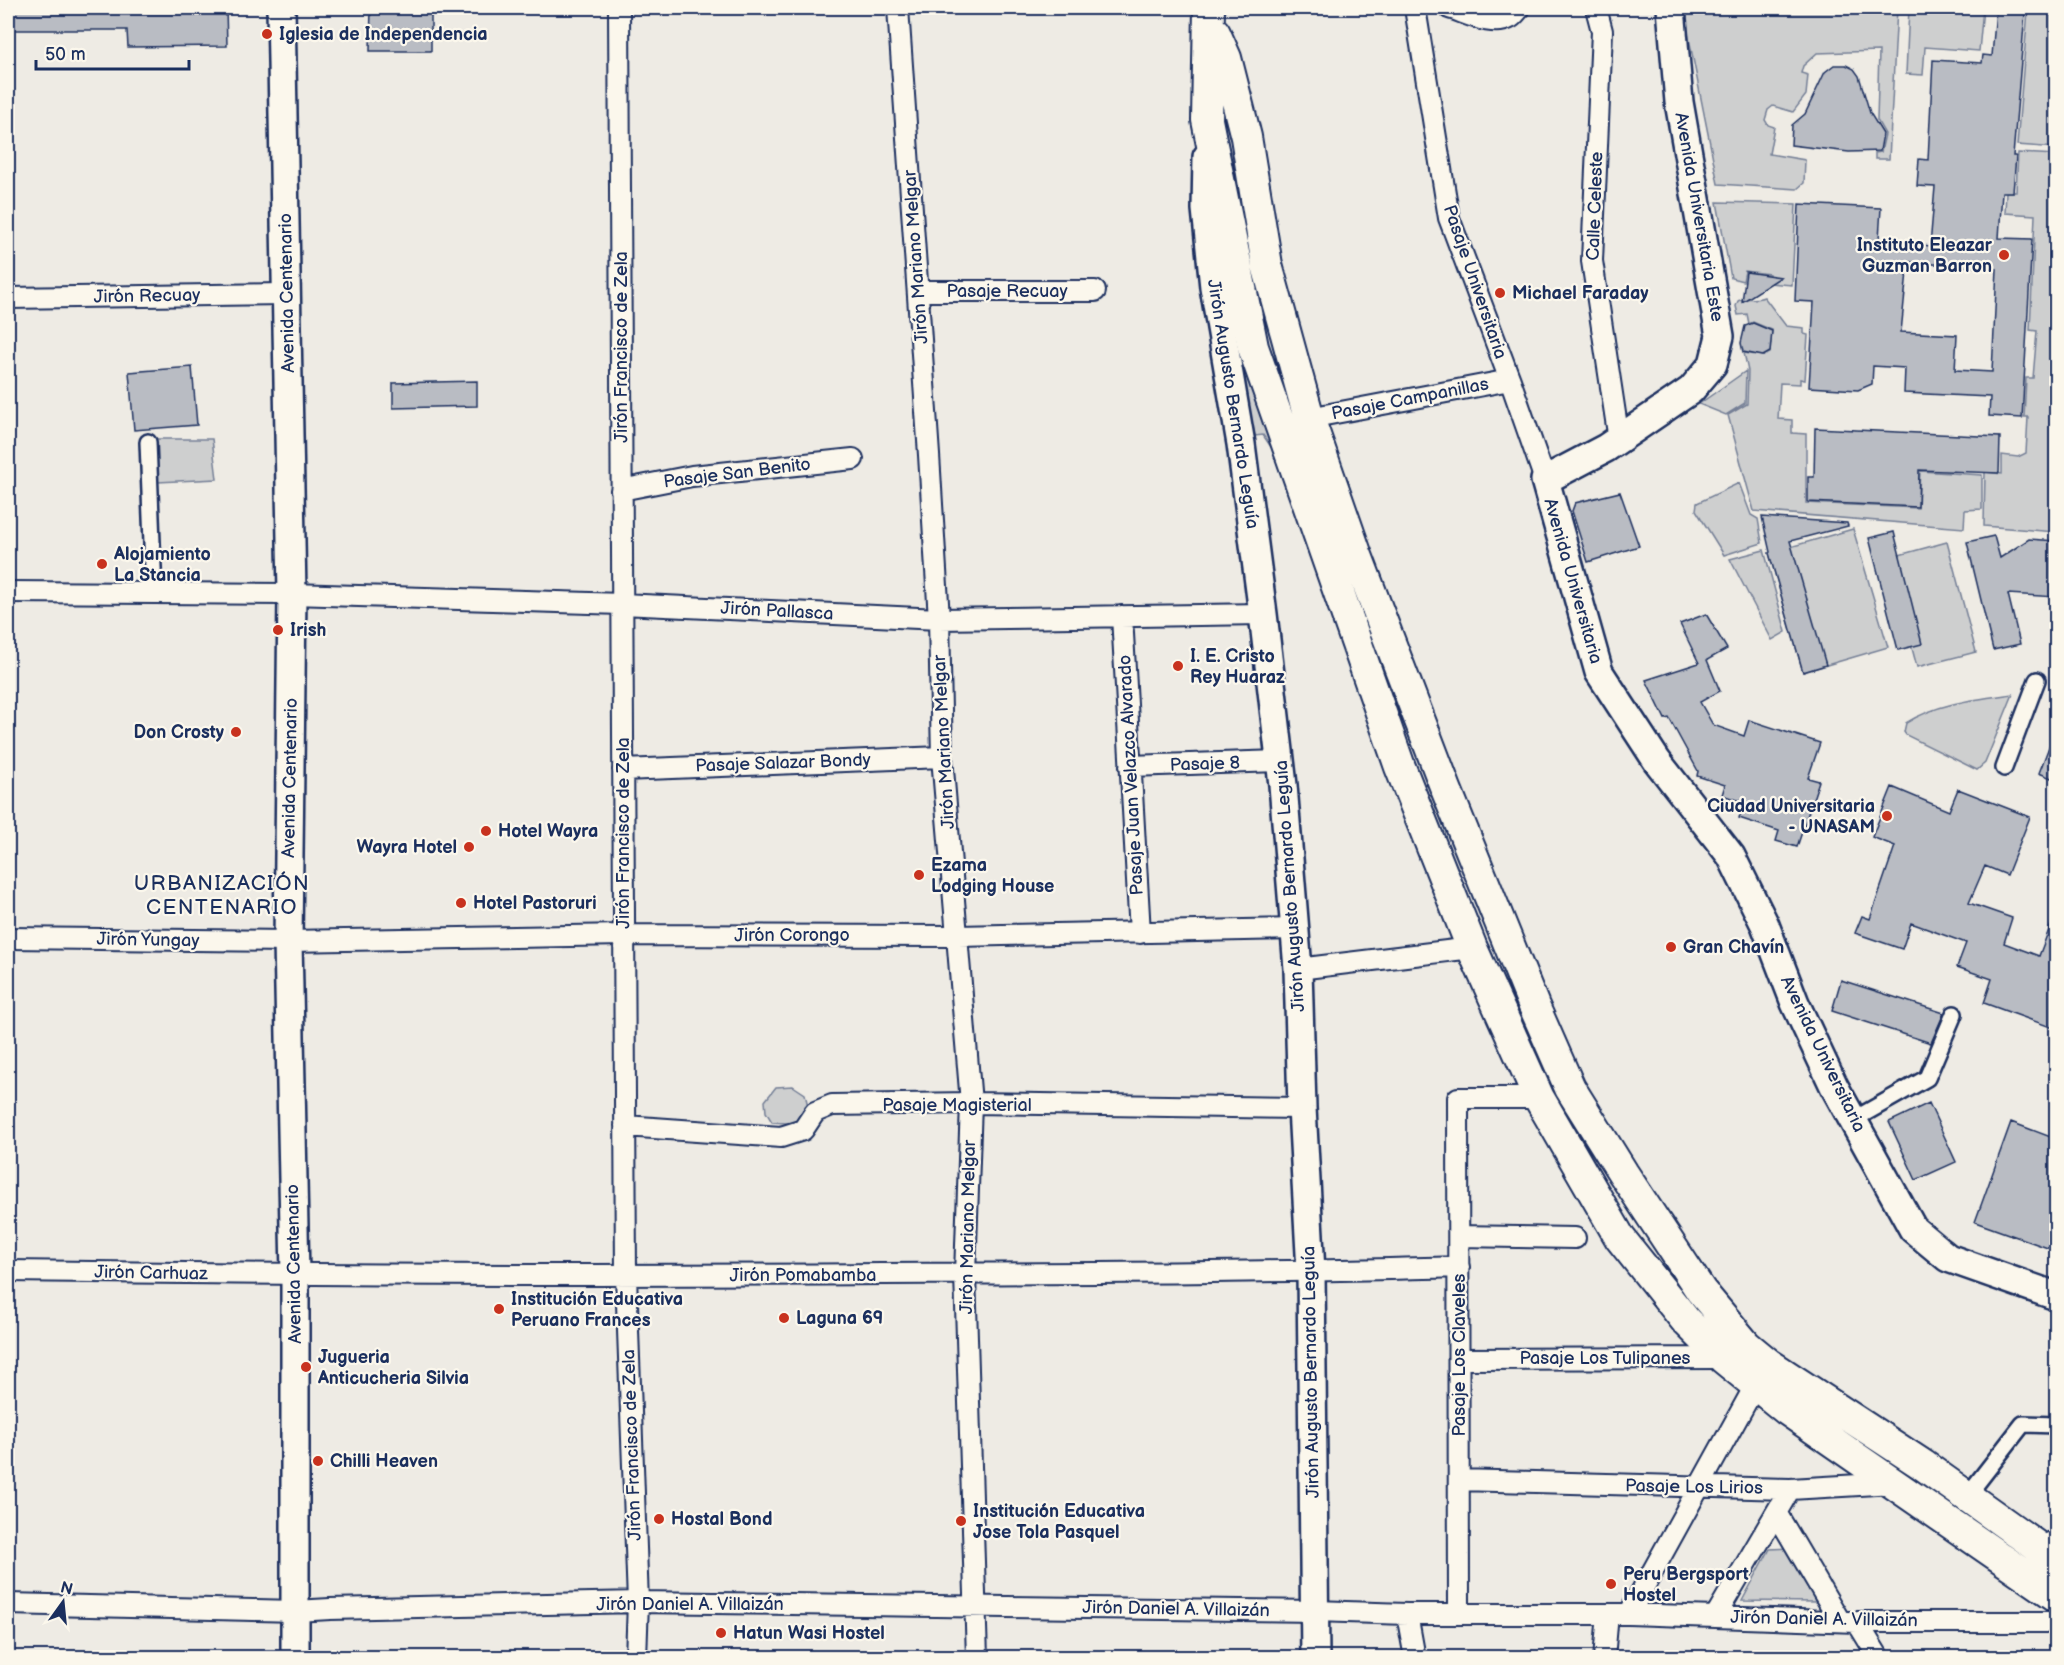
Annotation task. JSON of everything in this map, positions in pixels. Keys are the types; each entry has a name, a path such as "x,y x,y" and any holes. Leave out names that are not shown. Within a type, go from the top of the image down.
{"main road":[{"name":"Avenida Centenario","path":"282,8 292,594 288,941 295,1275 295,1658"},
{"name":"Avenida Universitaria Este","path":"1545,480 1619,440 1691,390 1713,364 1720,336 1679,102 1671,8"},
{"path":"1210,14 1226,58 1246,137 1267,265 1309,418 1356,554 1446,789 1567,1083 1701,1292 1735,1351"},
{"path":"1210,14 1207,120 1253,347 1400,767 1472,948 1539,1098 1620,1238 1686,1321 1735,1351 1762,1373 1923,1466 1967,1497 2050,1548"},
{"name":"Jirón Augusto Bernardo Leguía","path":"1207,120 1206,209 1214,287 1241,444 1263,614 1281,761 1298,969 1302,1108 1311,1272 1315,1658"},
{"name":"Avenida Universitaria","path":"1545,480 1599,672 1657,761 1731,856 1765,925 1795,1003 1834,1086 1913,1229 1948,1258 2056,1296"},
{"path":"1762,1373 1787,1410 2056,1596"}],"street":[{"name":"Jirón Francisco de Zela","path":"619,8 626,1276 638,1602 636,1658"},
{"name":"Jirón Mariano Melgar","path":"898,8 939,619 942,757 971,1103 965,1274 977,1658"},
{"name":"Pasaje Universitaria","path":"1415,8 1449,218 1545,480"},
{"path":"1449,8 1485,20 1500,22 1511,18 1520,8"},
{"name":"Calle Celeste","path":"1596,8 1602,31 1592,261 1619,440"},
{"name":"Pasaje Recuay","path":"918,291 1095,291"},
{"name":"Jirón Recuay","path":"8,298 287,294"},
{"name":"Pasaje Campanillas","path":"1309,418 1510,380"},
{"path":"148,442 154,593"},
{"name":"Pasaje San Benito","path":"621,490 692,476 853,459"},
{"name":"Jirón Pallasca","path":"8,592 292,594 622,604 939,619 1263,614"},
{"name":"Pasaje Juan Velazco Alvarado","path":"1122,616 1140,933"},
{"path":"2004,768 2037,680"},
{"name":"Pasaje Salazar Bondy","path":"623,770 942,757"},
{"name":"Pasaje 8","path":"1130,766 1281,761"},
{"name":"Jirón Corongo","path":"288,941 624,935 958,936 1295,929"},
{"name":"Jirón Yungay","path":"8,938 288,941"},
{"path":"1298,969 1472,948"},
{"path":"1853,1120 1927,1078 1954,1014"},
{"name":"Pasaje Los Claveles","path":"1459,1613 1458,1098 1539,1098"},
{"name":"Pasaje Magisterial","path":"625,1126 781,1137 803,1130 815,1112 832,1106 971,1103 1302,1108"},
{"path":"1459,1236 1575,1238"},
{"name":"Jirón Pomabamba","path":"295,1275 626,1276 1311,1272 1459,1267"},
{"name":"Jirón Carhuaz","path":"8,1271 295,1275"},
{"name":"Pasaje Los Tulipanes","path":"1460,1359 1735,1351"},
{"path":"1629,1614 1762,1373"},
{"path":"1967,1497 2023,1424 2056,1425"},
{"name":"Pasaje Los Lirios","path":"1459,1480 1790,1489 1892,1484 1923,1466"},
{"path":"1715,1617 1790,1489"},
{"path":"1777,1514 1849,1621 1879,1658"},
{"name":"Jirón Daniel A. Villaizán","path":"8,1604 296,1611 638,1602 1407,1614 1629,1614 1849,1621 2056,1622"},
{"path":"1407,1614 1415,1658"},
{"path":"1604,1658 1608,1614"}],"shaded area":[{"path":"1683,8 1897,8 1889,159 1875,159 1875,153 1881,152 1885,134 1877,120 1879,51 1817,53 1803,66 1801,73 1808,75 1806,95 1793,112 1773,106 1768,110 1765,120 1768,125 1774,127 1769,154 1805,160 1804,183 1797,189 1718,184"},
{"path":"1909,8 1983,8 1979,51 1925,47 1923,75 1906,74"},
{"path":"2022,8 2056,8 2056,148 2017,145 2028,10"},
{"path":"2018,153 2056,155 2056,532 1984,526 1985,472 2002,474 2002,455 2018,457 2026,453 2028,417 2024,417 2026,378 2033,378 2037,331 2030,330 2035,215 2005,213 2006,192 2016,192"},
{"path":"1717,202 1796,204 1792,285 1769,283 1769,274 1745,271 1743,281 1731,278"},
{"path":"1764,297 1786,326 1804,328 1804,334 1808,335 1805,380 1800,379 1800,384 1780,383 1778,419 1792,420 1792,433 1806,434 1806,503 1918,508 1920,471 1982,475 1982,509 1965,510 1964,528 1754,511 1728,415 1747,404 1748,371 1744,353 1763,356 1770,353 1772,330 1753,322 1749,324 1747,314 1738,315 1736,306 1741,300"},
{"path":"1231,325 1282,442 1271,447 1263,435 1255,436"},
{"path":"1746,371 1745,403 1726,415 1699,404"},
{"path":"155,439 212,439 217,479 158,482"},
{"path":"1739,483 1751,515 1758,519 1762,543 1724,555 1696,510 1697,503"},
{"path":"1853,529 1888,647 1803,672 1769,553"},
{"path":"1947,542 1976,652 1917,667 1888,558"},
{"path":"1764,550 1786,632 1772,640 1730,559"},
{"path":"2013,694 1985,763 1977,770 1904,732 1906,723 1944,706"},
{"path":"793,1086 805,1094 808,1106 800,1124 772,1122 766,1112 765,1101 776,1087"},
{"path":"1790,1548 1818,1602 1742,1601 1770,1549"}],"building":[{"path":"8,8 226,8 227,46 128,47 127,30 8,30"},
{"path":"371,8 431,8 431,51 370,51"},
{"path":"2001,8 2020,8 2019,12 2025,13 2013,156 2016,156 2013,192 2002,192 1999,238 2032,239 2022,418 1989,416 1990,397 1904,393 1905,368 1873,366 1872,384 1858,390 1809,387 1814,302 1795,301 1799,204 1881,208 1879,239 1930,246 1935,187 1917,186 1919,159 1928,160 1933,60 1982,63 1983,55 1992,56 1996,10 2001,11","holes":["1908,262 1997,269 1992,372 1955,370 1957,335 1901,332"]},
{"path":"1834,65 1846,65 1854,69 1859,76 1870,113 1883,134 1880,151 1849,152 1791,145 1792,125 1805,114 1825,72"},
{"path":"1746,272 1781,277 1742,302"},
{"path":"1753,323 1772,331 1770,352 1763,356 1743,352 1741,343 1745,326"},
{"path":"192,367 197,425 134,430 129,372"},
{"path":"477,381 477,406 393,408 393,383"},
{"path":"1815,428 2000,437 1999,473 1919,470 1918,507 1808,502 1808,477 1814,477"},
{"path":"1620,492 1639,546 1588,562 1572,511 1575,503"},
{"path":"1762,517 1847,523 1848,526 1790,541 1826,665 1803,672 1769,553"},
{"path":"1894,532 1922,644 1898,650 1869,538"},
{"path":"1994,536 2000,558 2029,539 2056,541 2056,597 2008,594 2020,644 1993,650 1967,542"},
{"path":"1706,614 1727,649 1707,660 1720,691 1700,702 1713,725 1744,736 1749,720 1820,743 1808,778 1819,781 1797,847 1776,841 1779,831 1739,818 1744,802 1722,795 1725,785 1697,776 1698,771 1669,718 1665,719 1646,680 1699,663 1680,624"},
{"path":"2056,731 2056,780 2039,773"},
{"path":"1892,787 1949,811 1958,789 2030,817 2007,875 1985,866 1969,903 2012,918 2004,943 2039,956 2056,914 2056,1029 1984,1003 1992,979 1957,967 1966,943 1911,923 1902,949 1855,933 1862,916 1870,919 1895,846 1872,837"},
{"path":"1841,980 1944,1013 1931,1043 1832,1011"},
{"path":"1929,1103 1956,1162 1916,1180 1889,1122"},
{"path":"2011,1122 2056,1139 2056,1251 1975,1222"}],"place":[{"name":"Iglesia de Independencia","path":"267,34"},
{"name":"Instituto Eleazar Guzman Barron","path":"2004,255"},
{"name":"Michael Faraday","path":"1500,293"},
{"name":"Alojamiento La Stancia","path":"102,564"},
{"name":"Irish","path":"278,630"},
{"name":"I. E. Cristo Rey Huaraz","path":"1178,666"},
{"name":"Don Crosty","path":"236,732"},
{"name":"Ciudad Universitaria - UNASAM","path":"1887,816"},
{"name":"Hotel Wayra","path":"486,831"},
{"name":"Wayra Hotel","path":"469,847"},
{"name":"Ezama Lodging House","path":"919,875"},
{"name":"Hotel Pastoruri","path":"461,903"},
{"name":"Gran Chavín","path":"1671,947"},
{"name":"Institución Educativa Peruano Frances","path":"499,1309"},
{"name":"Laguna 69","path":"784,1318"},
{"name":"Jugueria Anticucheria Silvia","path":"306,1367"},
{"name":"Chilli Heaven","path":"318,1461"},
{"name":"Hostal Bond","path":"659,1519"},
{"name":"Institución Educativa Jose Tola Pasquel","path":"961,1521"},
{"name":"Peru Bergsport Hostel","path":"1611,1584"},
{"name":"Hatun Wasi Hostel","path":"721,1633"}],"district":[{"name":"URBANIZACIÓN CENTENARIO","path":"222,895"}]}
